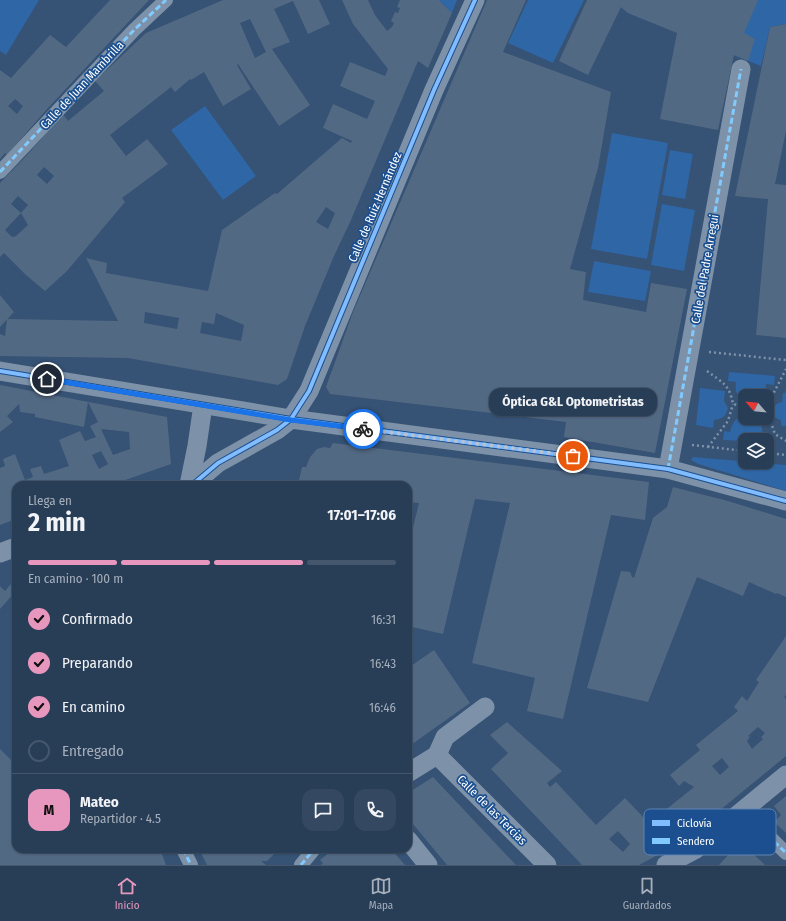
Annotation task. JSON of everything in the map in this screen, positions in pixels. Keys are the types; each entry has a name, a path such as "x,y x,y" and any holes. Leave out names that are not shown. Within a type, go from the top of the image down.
{"street":[{"name":"Calle de Juan Mambrilla","path":"0,172 134,30 166,0"},
{"name":"Calle de Ruiz Hernández","path":"291,420 309,391 434,90 475,0"},
{"name":"Calle del Padre Arregui","path":"668,469 741,69"},
{"path":"0,371 291,420 668,469 786,501"},
{"path":"190,481 203,405"},
{"path":"247,447 251,413"},
{"path":"197,481 218,463 277,430 291,420"},
{"path":"0,553 12,548"},
{"path":"412,771 437,755 445,737 484,707"},
{"name":"Calle de las Tercias","path":"437,755 547,865"},
{"path":"743,809 786,775"},
{"path":"776,842 786,852"},
{"path":"412,845 428,865"},
{"path":"186,853 191,865"},
{"path":"301,865 311,853"},
{"path":"666,865 685,855"}],"path":[{"path":"689,355 786,360"},
{"path":"689,355 694,361 727,386 731,392 733,404 728,421 708,447"},
{"path":"774,392 786,369"},
{"path":"733,404 738,406"},
{"path":"772,425 775,434 786,441"},
{"path":"673,443 738,450"},
{"path":"774,454 786,455"}],"shaded area":[{"path":"0,0 39,0 6,55 0,51"},
{"path":"439,0 457,0 452,13"},
{"path":"528,0 584,0 553,63 508,43"},
{"path":"612,0 786,0 786,24 770,27 761,66 628,13"},
{"path":"205,106 256,176 223,200 171,130"},
{"path":"612,133 668,143 647,259 591,249"},
{"path":"670,150 693,154 685,199 662,195"},
{"path":"662,204 695,210 684,271 651,265"},
{"path":"594,261 651,271 645,301 588,292"},
{"path":"729,372 775,376 774,385 766,384 766,389 738,389 738,394 736,382 728,381"},
{"path":"786,387 786,426 781,426 781,420 777,419 774,416 774,408 775,405 782,402 783,393 785,393"},
{"path":"700,388 725,391 724,401 728,408 722,418 714,420 713,428 696,425"},
{"path":"737,418 738,425 761,425 762,433 738,433 738,441 723,440 724,431 730,432"},
{"path":"693,457 738,461 738,469 774,469 774,464 786,465 786,491 698,464 691,460"}],"building":[{"path":"110,0 149,0 48,108 7,155 5,153 0,159 0,70 11,78 50,35 66,47","holes":["15,99 23,106 17,114 8,106"]},
{"path":"223,0 319,0 330,24 308,34 293,1 274,9 290,42 272,49 310,105 279,126 238,64 237,65 251,89 223,106 204,72 191,80 190,79 175,92 171,87 110,135 126,156 147,139 168,164 122,198 125,202 67,271 45,291 4,253 0,257 0,183 63,114 68,121 104,91 95,81 146,33","holes":["250,19 266,52 255,58 240,23","44,167 54,176 47,184 37,175","18,196 28,205 21,213 11,204","21,213 28,225 16,236 12,237 5,230"]},
{"path":"342,0 368,0 375,15 387,31 394,23 391,21 395,12 398,13 400,8 397,7 400,0 439,0 452,13 428,68 418,61 305,326 287,379 278,385 128,358 0,356 0,334 5,336 7,319 118,321 86,258 107,263 106,273 208,291 222,230 275,193 277,194 342,138 351,143 352,141 323,128 333,104 367,119 375,101 340,86 350,62 385,76 388,69 353,24","holes":["326,207 335,213 328,229 316,222","145,312 179,318 177,329 144,323","216,313 244,325 241,341 200,333 202,322 214,324"]},
{"path":"487,0 526,0 503,52 611,92 598,168 570,269 586,272 583,300 646,312 651,283 687,289 655,453 564,437 566,422 330,394 326,387 353,312"},
{"path":"587,0 758,0 744,33 755,39 748,61 734,55 718,130 660,119 677,33 628,13 621,7 588,75 559,61"},
{"path":"786,24 786,131 775,184 786,185 786,338 756,335 768,199 735,196 770,27"},
{"path":"0,295 14,312 0,327"},
{"path":"0,385 167,417 171,464 122,481 12,481 12,520 0,525 0,468 5,466 3,459 15,454 25,480 33,477 30,469 41,466 44,474 69,466 59,440 80,431 85,441 96,437 90,426 98,422 88,402 84,427 35,417 35,414 20,412 19,404 7,416 13,422 0,432","holes":["101,429 129,432 130,449 113,455","101,451 108,464 99,469 92,455"]},
{"path":"333,443 649,482 645,520 611,515 563,719 527,711 535,678 472,663 510,503 475,499 443,634 412,627 412,532 419,503 412,502 412,481 299,481 302,467 306,467 310,457 317,449 324,447 330,448"},
{"path":"673,487 728,501 786,519 786,597 749,582 743,596 697,577 648,702 587,688 621,571 630,572 634,578 653,518 667,507"},
{"path":"12,583 12,596 0,609 0,586 5,591"},
{"path":"786,636 786,695 784,697 786,699 786,756 721,809 667,809 694,787 684,781 679,786 670,775 700,750 696,745 738,711 734,707 742,696 747,701 759,682 756,680","holes":["758,727 765,733 761,737 763,739 752,749 747,741 750,737 748,736","722,758 729,767 720,775 712,766"]},
{"path":"434,650 470,703 412,744 412,665"},
{"path":"507,722 562,771 547,783 550,787 556,782 596,825 625,798 644,818 644,855 658,855 639,865 582,865 491,769 508,753 490,735","holes":["618,831 630,844 623,852 609,839"]},
{"path":"0,749 12,761 12,853 162,853 166,865 0,865"},
{"path":"433,777 516,865 447,865 412,823 412,790"},
{"path":"786,796 786,833 776,824 776,820 781,815 774,806"},
{"path":"201,853 275,853 267,861 261,861 266,865 207,865"},
{"path":"329,853 394,853 405,865 321,865 323,863 320,860"},
{"path":"728,855 754,855 765,865 719,865"}],"marked path":[{"path":"0,172 134,30 166,0"},
{"path":"668,469 741,69"},
{"path":"776,843 786,853"},
{"path":"185,853 191,865"},
{"path":"301,865 311,853"}],"cycle path":[{"path":"197,481 218,463 277,430 291,419 309,391 434,90 475,0"},
{"path":"0,371 291,419 668,469 786,501"}],"way so far":[{"path":"363,429 573,456"}],"place":[{"name":"Óptica G&L Optometristas","path":"573,456"}],"route":[{"path":"47,379 291,420 363,429"}]}
